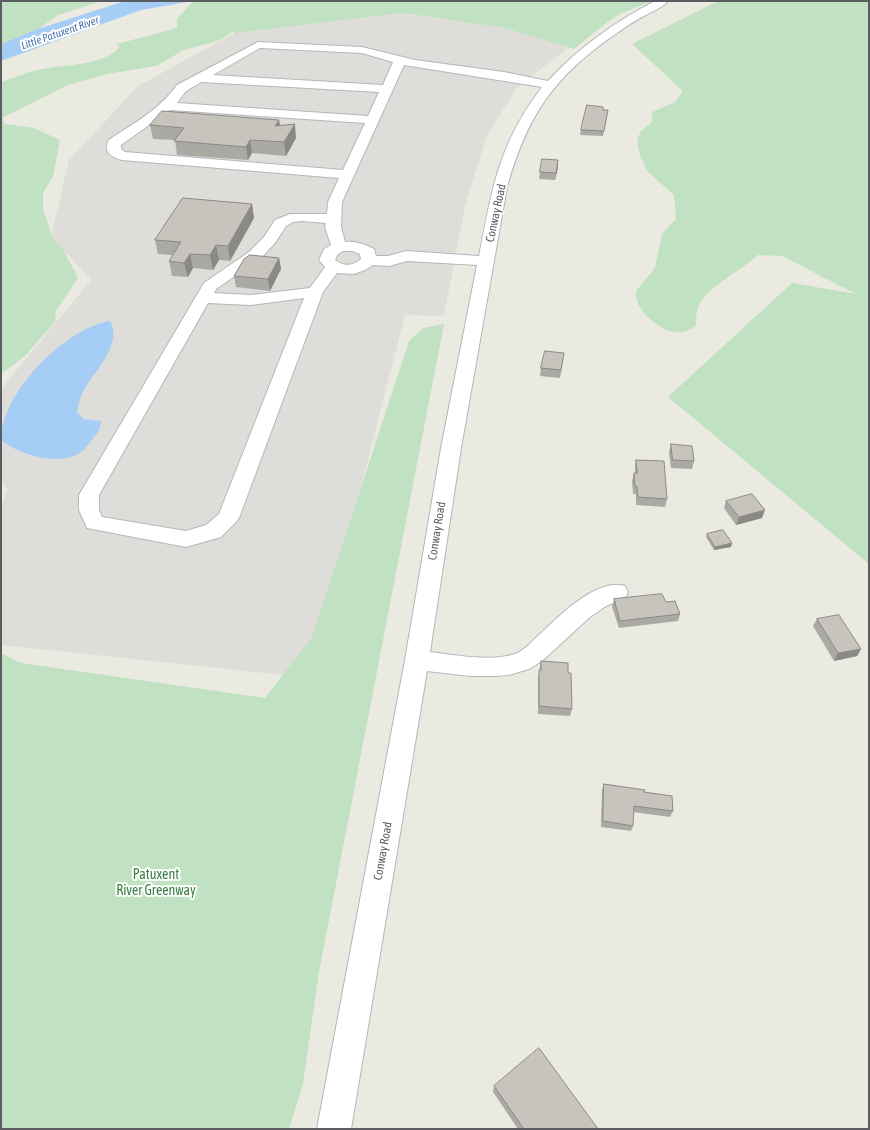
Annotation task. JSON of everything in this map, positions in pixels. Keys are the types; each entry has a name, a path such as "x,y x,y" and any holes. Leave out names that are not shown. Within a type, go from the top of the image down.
{"street":[{"name":"Conway Road","path":"334,1129 417,660 479,271 509,156 522,126 532,110 551,85 572,63 595,44 622,25 663,1"},
{"path":"348,175 122,156 114,151 114,143 167,106 181,88 258,45 279,44 362,50 398,65"},
{"path":"240,55 271,57"},
{"path":"363,63 398,65 415,64 504,76 551,85"},
{"path":"340,248 333,227 335,202 398,65"},
{"path":"199,78 387,89"},
{"path":"167,106 373,120"},
{"path":"225,110 217,122 303,128"},
{"path":"318,129 324,116"},
{"path":"333,267 315,292 228,518 213,531 186,539 94,523 89,510 89,495 210,286 255,255 270,240 280,222 290,218 302,217 334,219"},
{"path":"369,260 369,256 364,250 352,246 334,250 327,256 329,264 333,267 347,270 361,267 369,260 389,261 406,256 479,271"},
{"path":"389,261 401,270 438,273"},
{"path":"203,298 251,300 315,292"},
{"path":"417,660 489,666 507,666 522,661 534,654 585,607 596,599 617,592"}],"shaded area":[{"path":"397,13 505,28 569,47 517,88 487,135 465,206 444,316 405,315 312,678 1,645 1,506 8,489 1,481 1,389 91,280 51,236 69,160 138,86 235,33"}],"green space":[{"path":"1,1 102,1 58,15 38,29 1,44"},
{"path":"193,1 651,1 618,15 574,49 505,28 401,13 235,33 232,32 220,40 184,50 156,66 107,74 68,85 2,118 5,124 34,128 60,140 53,176 43,193 43,208 52,237 63,249 78,278 56,311 55,322 25,356 1,374 1,83 38,70 83,63 103,58 112,54 119,48 117,44 173,29 177,27 177,19"},
{"path":"718,1 869,1 869,564 668,397 792,283 856,294 782,256 758,255 723,280 706,295 700,303 697,311 696,326 686,331 678,332 664,329 647,316 639,306 637,300 636,291 655,268 662,234 676,219 674,195 647,171 640,156 637,140 641,131 652,122 652,112 675,102 683,91 632,44"},
{"name":"Patuxent River Greenway","path":"444,324 319,972 303,1084 289,1129 1,1129 1,653 21,663 265,698 312,637 409,341 423,328"}],"water":[{"name":"Little Patuxent River","path":"125,1 193,1 141,10 1,61 1,44 38,29"},
{"path":"110,321 113,329 111,347 101,365 83,391 77,412 84,419 101,421 98,432 85,448 74,456 63,459 41,458 29,455 1,440 4,422 12,403 24,384 39,366 56,349 74,336 92,326"}],"building":[{"path":"587,105 603,107 603,110 608,110 604,131 581,130"},
{"path":"162,111 279,120 275,126 295,124 284,142 250,140 246,147 174,141 184,128 150,125"},
{"path":"542,159 558,160 556,173 540,172"},
{"path":"183,198 252,204 228,246 216,245 210,255 190,254 184,263 169,261 181,242 155,240"},
{"path":"250,255 279,258 268,279 234,276 244,259"},
{"path":"545,351 564,353 561,370 541,368"},
{"path":"671,444 692,446 694,461 673,460"},
{"path":"636,460 664,461 667,499 638,497 634,473 637,473"},
{"path":"752,494 765,510 739,517 726,501"},
{"path":"723,530 732,543 715,547 707,534"},
{"path":"662,594 666,602 675,601 680,614 620,621 614,599"},
{"path":"839,615 861,649 838,653 817,619"},
{"path":"541,661 568,663 568,673 571,673 572,709 539,706 539,670 541,670"},
{"path":"604,784 645,790 644,792 672,796 673,811 634,806 633,826 603,821"},
{"path":"539,1048 598,1129 524,1129 494,1086"}]}
